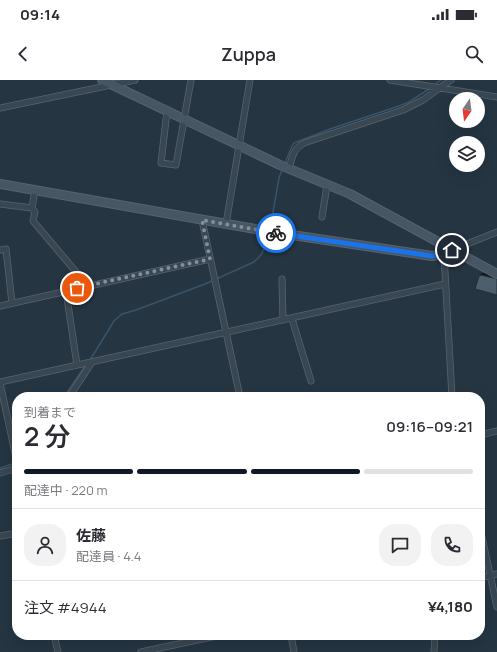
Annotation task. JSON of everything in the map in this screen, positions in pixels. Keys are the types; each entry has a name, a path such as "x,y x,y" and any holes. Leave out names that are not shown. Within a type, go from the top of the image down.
{"street":[{"path":"102,80 112,82 239,146 350,194 497,274"},
{"path":"0,108 112,82 135,80"},
{"path":"167,111 161,163 176,165 191,80"},
{"path":"226,224 250,80"},
{"path":"390,80 497,97"},
{"path":"285,167 298,146 403,110 423,100 451,80"},
{"path":"0,184 269,232 432,256 444,254 497,232"},
{"path":"322,217 327,185"},
{"path":"35,190 32,208 34,212 33,221 88,286"},
{"path":"0,204 32,208"},
{"path":"202,220 239,392"},
{"path":"0,250 6,249 12,303"},
{"path":"444,254 452,392"},
{"path":"0,306 210,259"},
{"path":"282,279 283,320"},
{"path":"12,436 0,382 292,319 445,284"},
{"path":"66,291 80,365"},
{"path":"292,319 310,381"},
{"path":"72,392 91,362"},
{"path":"485,434 497,431"},
{"path":"0,473 12,469"},
{"path":"0,536 12,534"},
{"path":"485,552 497,607"},
{"path":"485,576 497,574"},
{"path":"55,640 58,652"},
{"path":"141,652 197,640"},
{"path":"292,640 294,652"},
{"path":"434,652 435,640"}],"building":[{"path":"481,275 497,279 497,295 475,289 479,276"}],"waterway":[{"path":"434,85 441,80"},
{"path":"284,165 294,143 399,106 409,102 429,89"},
{"path":"270,229 279,178 282,170"},
{"path":"90,360 114,321 122,314 205,284 254,262 261,255 269,234"},
{"path":"67,392 85,366"},
{"path":"0,468 12,464"}],"way so far":[{"path":"77,288 210,259 202,220 276,233"}],"route":[{"path":"276,233 432,256 444,254 452,250"}]}
